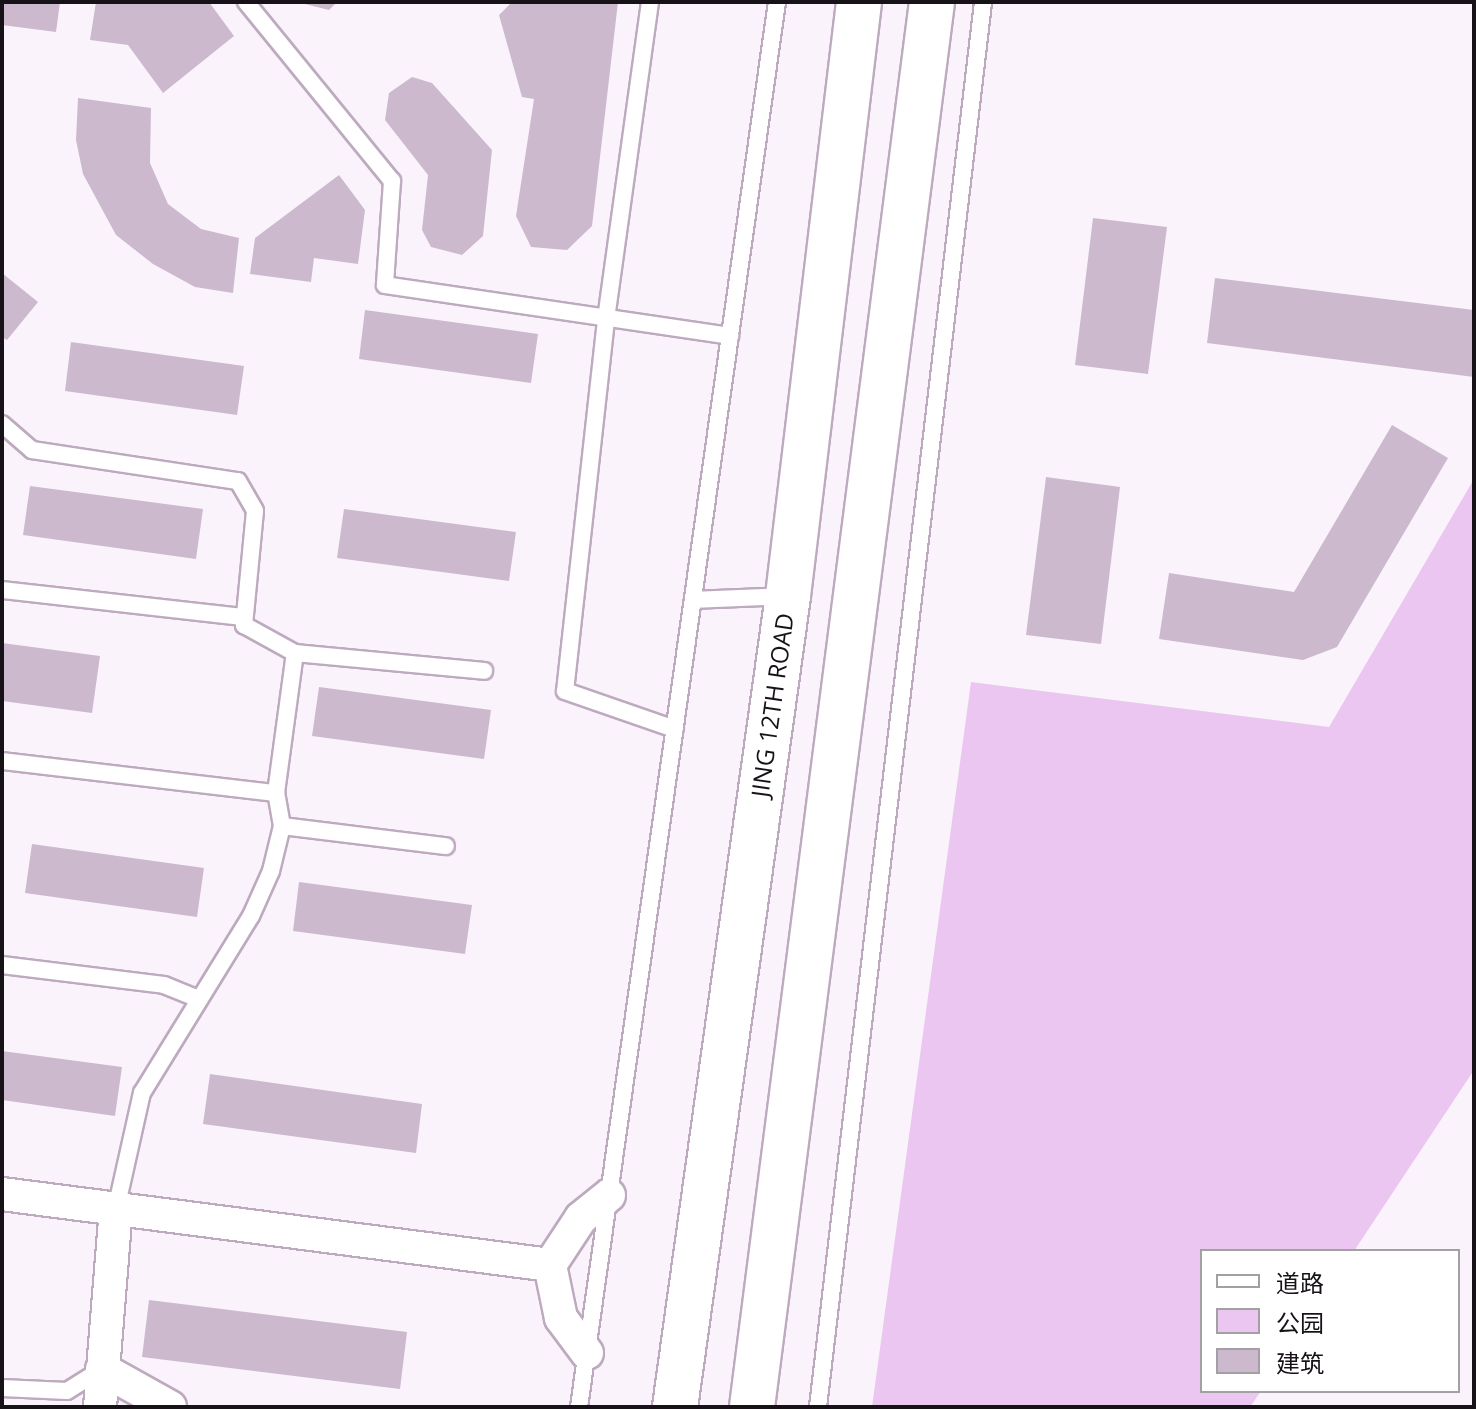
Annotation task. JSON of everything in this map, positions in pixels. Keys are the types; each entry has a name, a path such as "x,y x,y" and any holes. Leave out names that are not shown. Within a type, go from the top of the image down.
{"main road":[{"name":"JING 12TH ROAD","path":"675,1407 788,596 859,2"},
{"path":"752,1407 932,2"}],"street":[{"path":"2,1194 550,1265"},
{"path":"587,1353 561,1318 550,1265 581,1218 609,1195"},
{"path":"100,1407 116,1209"},
{"path":"102,1369 170,1407"}],"lane":[{"path":"246,2 392,181 385,285 730,336"},
{"path":"650,2 606,320 565,691 675,729"},
{"path":"579,1407 777,2"},
{"path":"818,1407 983,2"},
{"path":"2,424 32,450 238,481 255,511 244,625 295,653 484,671"},
{"path":"2,590 243,617"},
{"path":"693,600 788,596"},
{"path":"116,1209 142,1093 251,916 271,871 282,826 276,793 295,653"},
{"path":"2,761 276,793"},
{"path":"282,826 446,846"},
{"path":"2,965 164,985 198,999"},
{"path":"2,1388 67,1391 102,1369"}],"green space":[{"path":"1474,479 1474,1070 1355,1249 1200,1249 1200,1393 1260,1393 1250,1407 872,1407 971,682 1329,727"}],"building":[{"path":"2,2 60,2 56,32 2,25"},
{"path":"96,2 209,2 234,36 163,93 128,45 90,40"},
{"path":"297,2 337,2 329,10"},
{"path":"512,2 618,2 592,226 567,250 531,247 516,216 534,99 522,97 499,15"},
{"path":"412,77 432,83 492,150 483,236 462,255 431,247 422,230 428,175 385,120 389,93"},
{"path":"78,98 151,108 150,163 168,204 201,229 239,238 233,293 195,287 153,264 116,235 83,174 76,140"},
{"path":"339,175 365,210 358,264 314,258 311,282 250,274 255,238"},
{"path":"1093,218 1167,227 1148,374 1075,365"},
{"path":"2,273 38,302 7,340 2,337"},
{"path":"1215,278 1474,310 1474,377 1207,343"},
{"path":"365,310 538,334 531,383 359,359"},
{"path":"71,342 244,366 237,415 65,391"},
{"path":"1392,425 1448,458 1337,647 1303,660 1159,639 1169,573 1294,592"},
{"path":"1046,477 1120,487 1101,644 1026,635"},
{"path":"30,486 203,509 196,559 23,535"},
{"path":"344,509 516,532 509,581 337,558"},
{"path":"2,643 100,656 92,713 2,701"},
{"path":"319,687 491,710 484,759 312,736"},
{"path":"32,844 204,868 197,917 25,893"},
{"path":"299,882 472,905 465,954 293,931"},
{"path":"2,1051 122,1067 115,1116 2,1100"},
{"path":"210,1074 422,1104 416,1153 203,1124"},
{"path":"149,1300 407,1332 400,1389 142,1357"}]}
